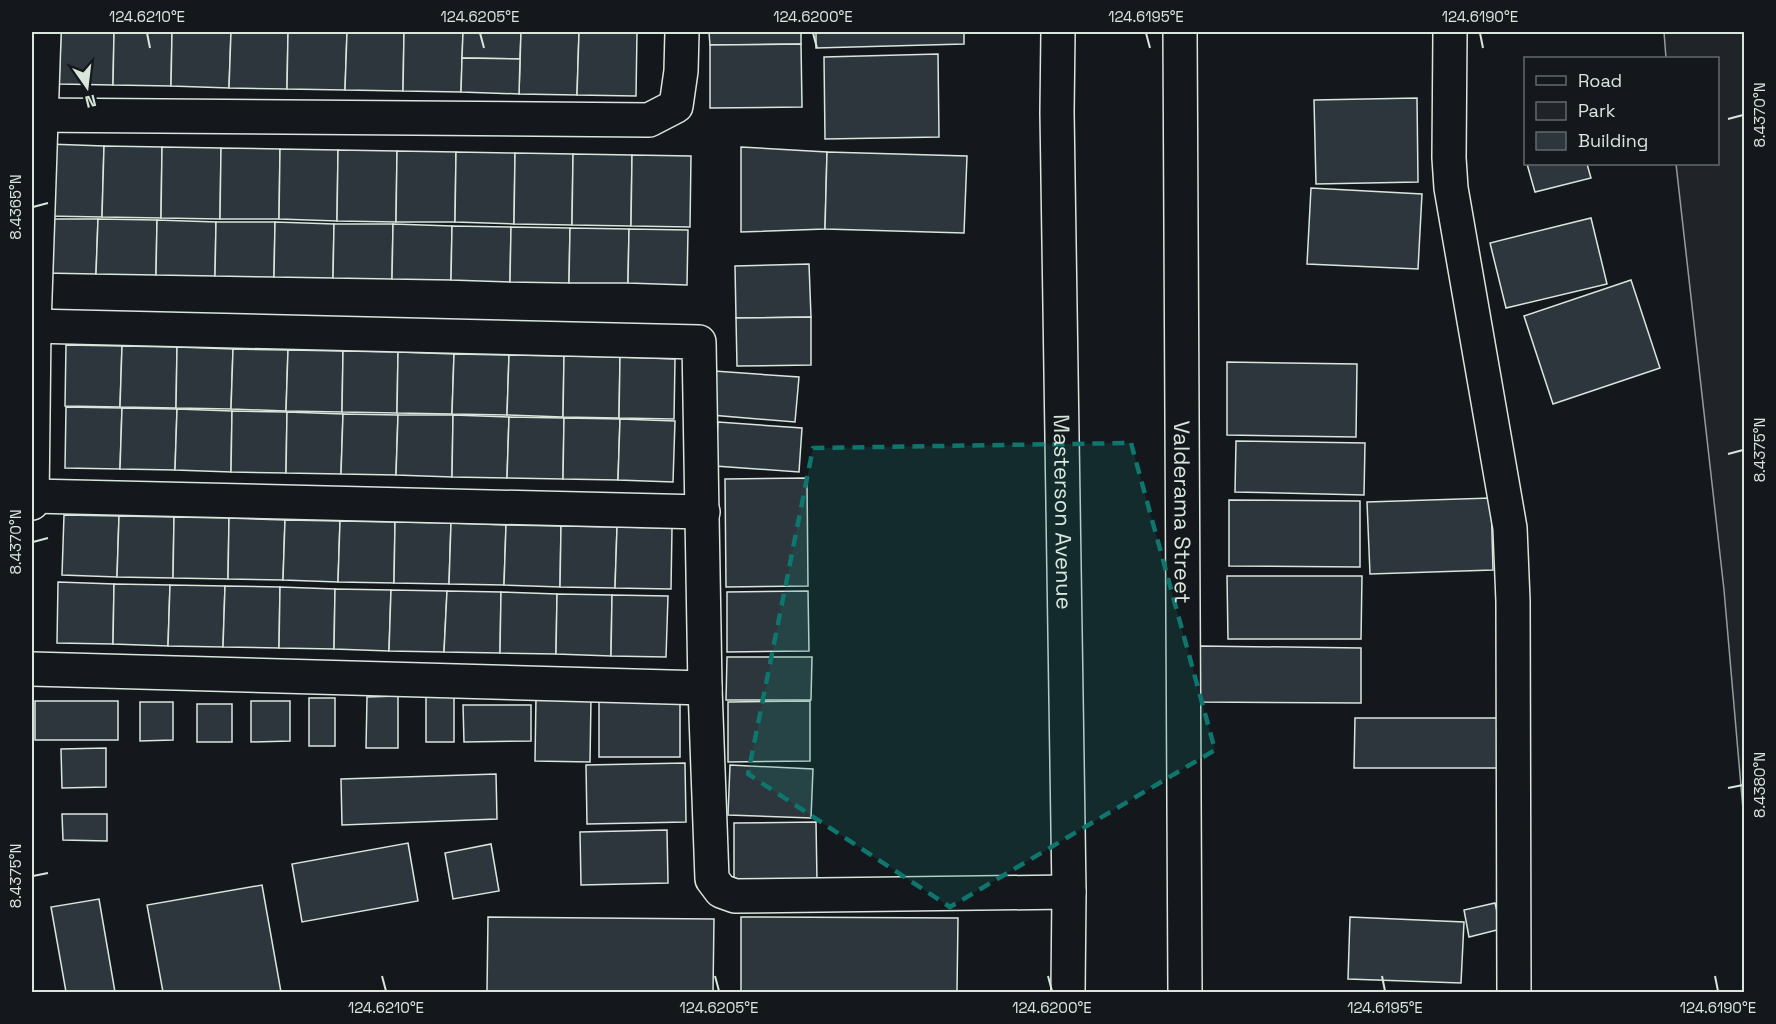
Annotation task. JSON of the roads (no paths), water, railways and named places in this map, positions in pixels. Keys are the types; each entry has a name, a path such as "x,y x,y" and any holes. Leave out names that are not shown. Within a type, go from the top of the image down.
{"street":[{"path":"32,503 36,115 44,32"},
{"path":"36,115 649,120 676,106 681,71 682,32"},
{"name":"Masterson Avenue","path":"1058,32 1069,892 1068,993"},
{"name":"Valderama Street","path":"1180,32 1185,993"},
{"path":"1450,32 1449,158 1451,188 1510,528 1513,613 1514,993"},
{"path":"33,326 699,342 705,688 712,879 721,891 735,896 1069,892"},
{"path":"32,496 703,512"},
{"path":"32,669 705,688"}]}
